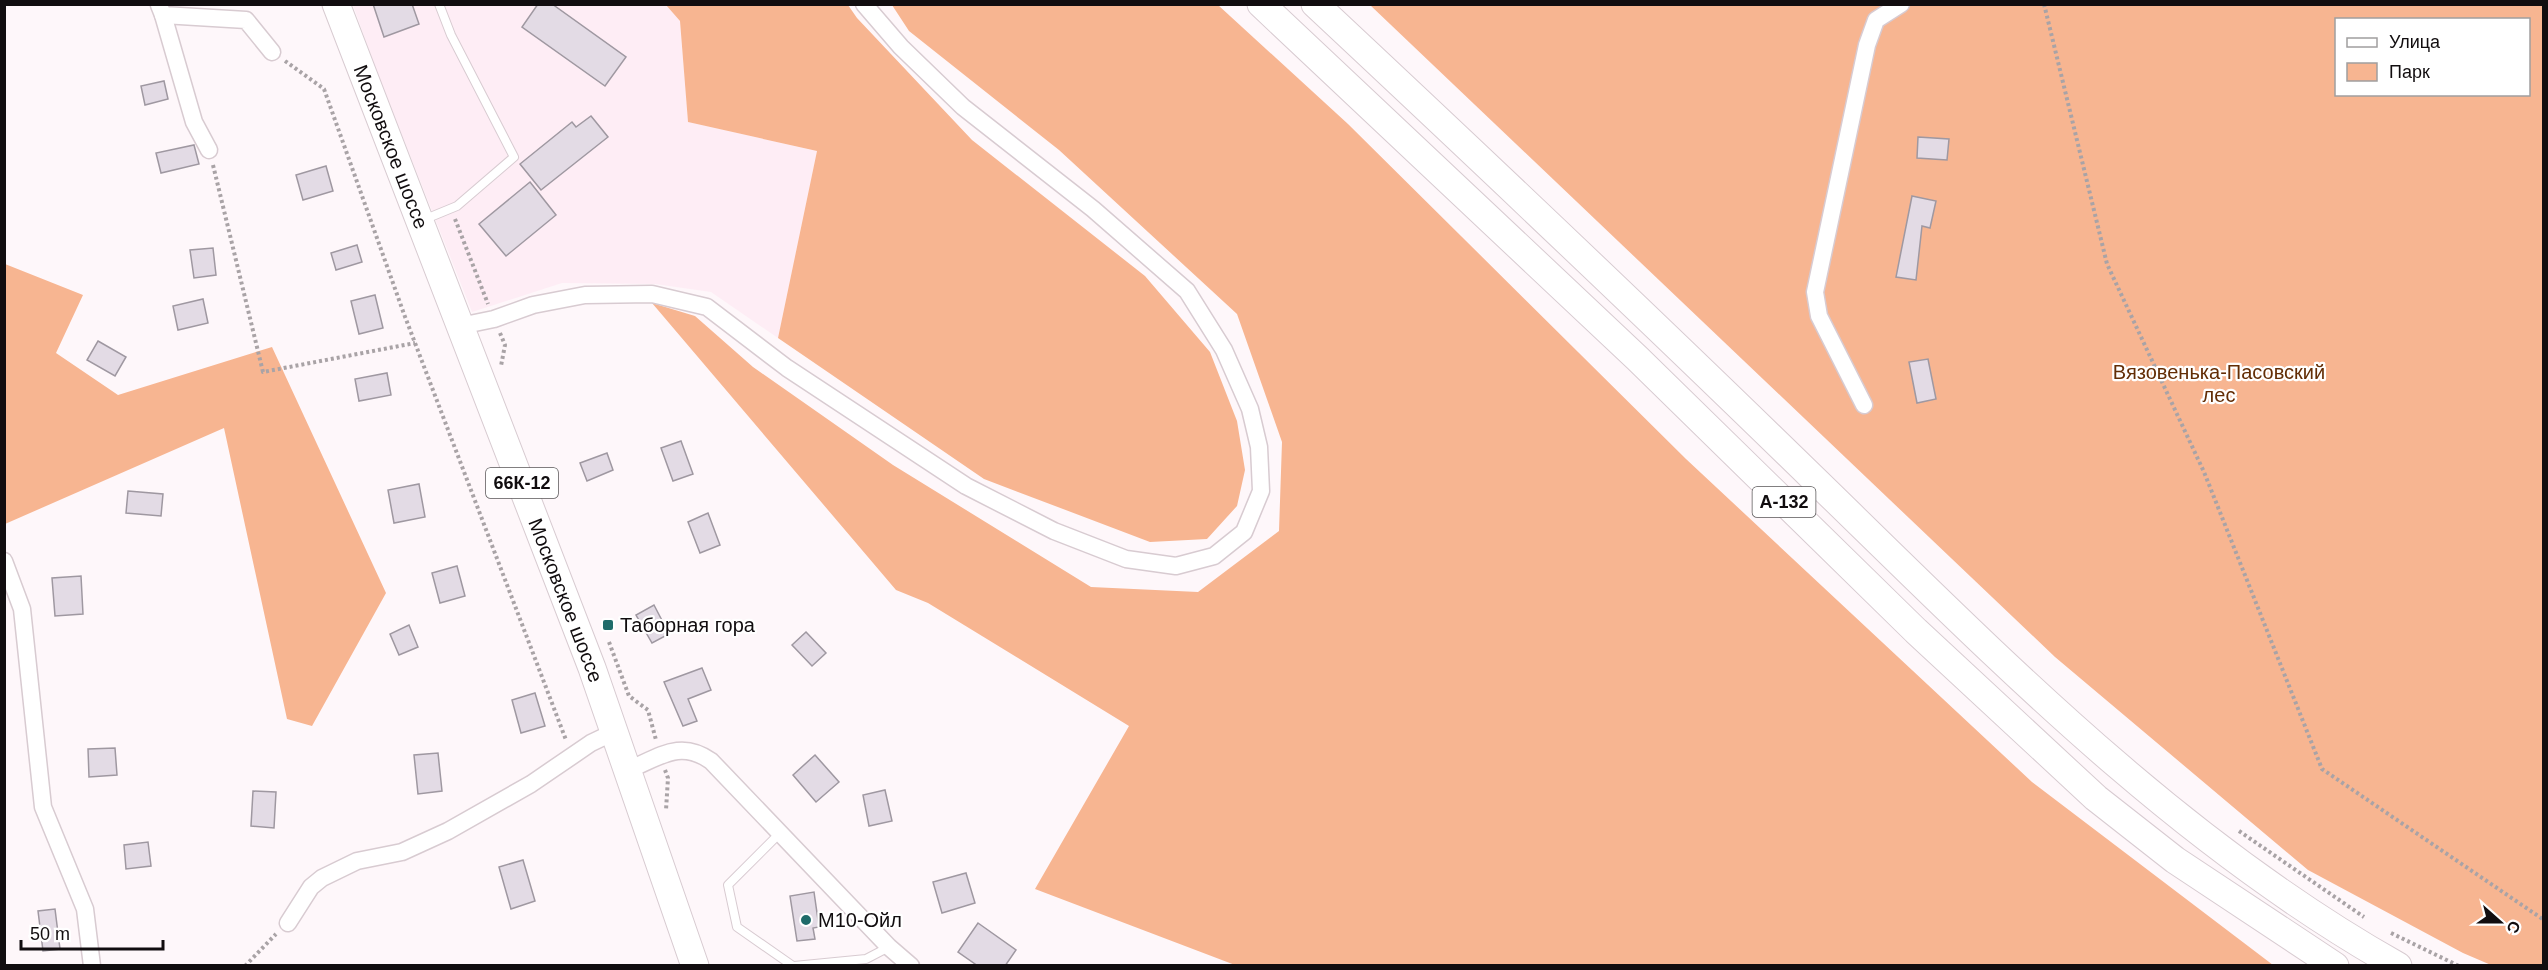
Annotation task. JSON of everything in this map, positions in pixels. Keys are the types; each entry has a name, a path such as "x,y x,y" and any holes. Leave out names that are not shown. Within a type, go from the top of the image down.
{"main road":[{"name":"Московское шоссе","path":"336,4 554,564 695,966"},
{"name":"А-132","path":"1261,4 1638,358 1916,631 2096,798 2175,860 2335,966"},
{"name":"А-132","path":"1315,4 1665,334 2039,697 2121,769 2204,836 2274,887 2398,966"}],"street":[{"path":"460,326 494,319 533,306 585,295 652,294 707,307 787,368 966,486 1054,531 1126,559 1176,566 1214,556 1222,550 1244,532 1261,491 1259,447 1250,409 1224,350 1186,291 1093,208 963,107 901,47 864,4"},
{"path":"1864,405 1819,316 1815,292 1867,45 1876,20 1901,4"},
{"path":"209,150 194,122 161,10 246,20 272,52"},
{"path":"4,561 22,609 43,807 86,909 92,966"},
{"path":"288,923 311,887 322,878 357,861 402,852 448,831 591,743 614,732"},
{"path":"628,770 682,748 699,752 711,761 889,947 911,966"}],"lane":[{"path":"420,221 457,206 514,157 450,35 439,4"},
{"path":"780,833 728,885 737,927 794,966 866,959 889,947"}],"path":[{"path":"2044,4 2108,264 2204,472 2322,769 2544,920"},
{"path":"272,52 324,89 415,343 550,702 573,756"},
{"path":"209,150 263,372 415,343"},
{"path":"2230,825 2373,922"},
{"path":"245,966 288,923"},
{"path":"2382,929 2459,966"}],"shaded area":[{"path":"353,5 666,5 680,21 688,122 817,151 778,338 711,292 655,284 562,283 472,312 375,67"}],"green space":[{"path":"666,5 848,5 857,18 972,140 1145,276 1210,352 1237,421 1245,470 1237,506 1207,539 1150,542 984,479 778,338 817,151 688,122 680,21"},
{"path":"892,5 1218,5 1348,124 1686,459 2032,782 2273,965 1235,965 1035,889 1129,726 928,603 896,590 652,303 695,316 753,367 893,465 1091,587 1198,592 1279,531 1282,442 1237,314 1059,150 909,31"},
{"name":"Вязовенька-Пасовский лес","path":"1370,5 2543,5 2543,965 2491,965 2463,953 2308,870 2055,657"},
{"path":"5,264 83,295 56,353 118,395 272,347 386,593 312,726 287,719 224,428 5,524"}],"building":[{"path":"373,4 412,4 419,24 384,37"},
{"path":"538,4 552,4 626,57 605,86 522,27"},
{"path":"164,81 168,99 145,105 141,86"},
{"path":"591,116 608,137 541,190 520,164 572,122 576,127"},
{"path":"1918,137 1949,139 1947,160 1917,158"},
{"path":"194,145 199,164 161,173 156,153"},
{"path":"326,166 333,191 303,200 296,175"},
{"path":"530,182 556,215 506,256 479,224"},
{"path":"1912,196 1936,201 1930,228 1922,226 1916,280 1896,277"},
{"path":"357,245 362,262 336,270 331,253"},
{"path":"213,248 216,275 194,278 190,250"},
{"path":"375,295 383,328 359,334 351,301"},
{"path":"203,299 208,323 178,330 173,306"},
{"path":"98,341 126,357 115,376 87,360"},
{"path":"1928,359 1936,399 1917,403 1909,362"},
{"path":"387,373 391,395 359,401 355,379"},
{"path":"681,441 693,474 673,481 661,448"},
{"path":"607,453 613,470 587,481 580,463"},
{"path":"419,484 425,517 394,523 388,490"},
{"path":"128,491 163,494 161,516 126,513"},
{"path":"708,513 720,545 700,553 688,522"},
{"path":"457,566 465,596 440,603 432,573"},
{"path":"81,576 83,614 55,616 52,578"},
{"path":"654,605 669,634 652,643 636,615"},
{"path":"409,625 418,647 399,655 390,634"},
{"path":"806,632 826,653 812,666 792,645"},
{"path":"702,668 711,690 688,699 697,721 683,726 664,682"},
{"path":"535,693 545,726 521,733 512,700"},
{"path":"115,748 117,775 89,777 88,749"},
{"path":"438,753 442,791 418,794 414,755"},
{"path":"815,755 839,782 816,802 793,775"},
{"path":"885,790 892,821 869,826 863,795"},
{"path":"253,791 276,792 274,828 251,826"},
{"path":"148,842 151,866 126,869 124,845"},
{"path":"523,860 535,901 511,909 499,867"},
{"path":"966,873 975,903 942,913 933,882"},
{"path":"814,892 819,927 813,928 815,939 797,941 790,896"},
{"path":"55,909 60,949 43,951 38,911"},
{"path":"978,923 1016,950 1005,966 978,966 958,952"}],"place":[{"name":"Таборная гора","path":"608,625"},
{"name":"М10-Ойл","path":"806,920"}]}
